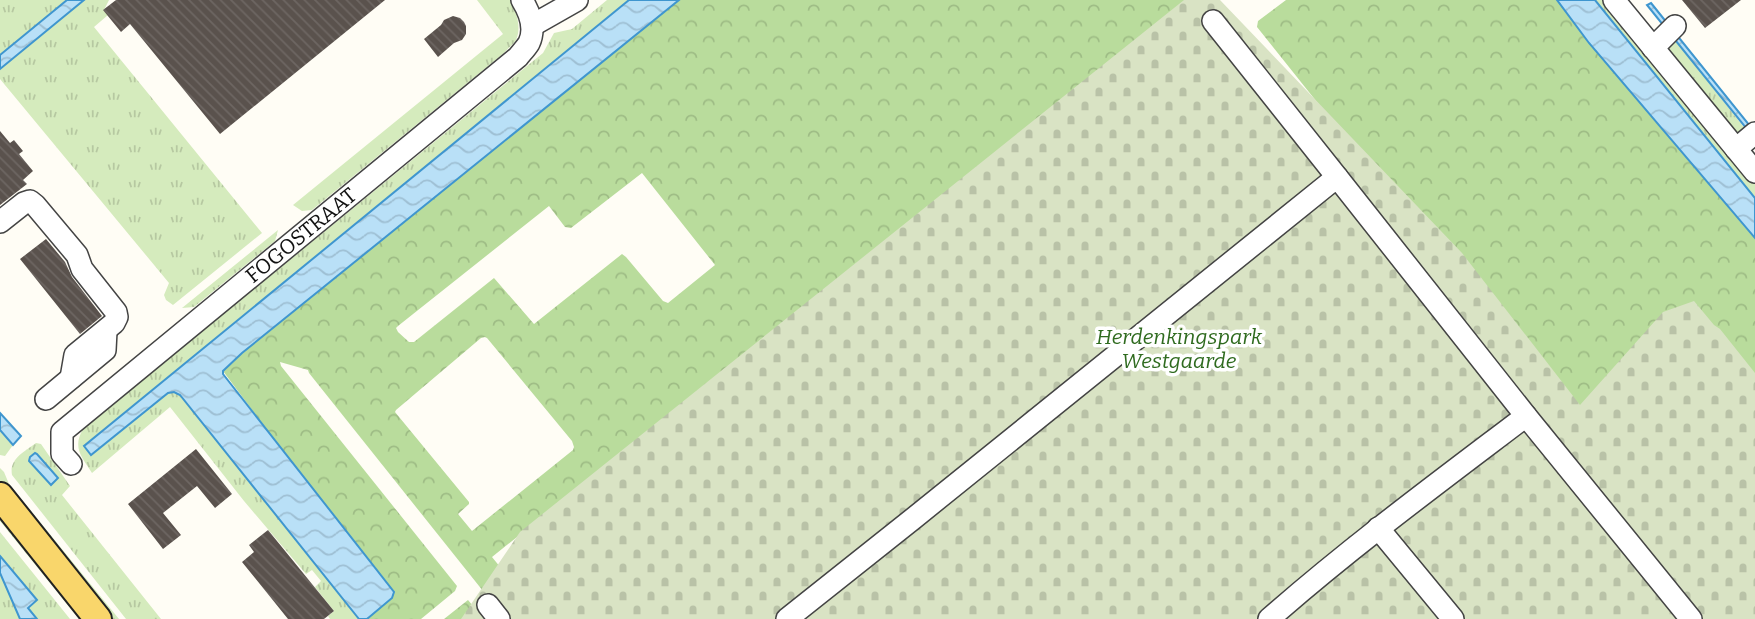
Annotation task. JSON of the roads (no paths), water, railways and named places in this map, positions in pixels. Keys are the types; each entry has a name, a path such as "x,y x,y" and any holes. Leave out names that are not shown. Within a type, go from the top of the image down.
{"main road":[{"path":"0,496 99,619"}],"street":[{"path":"522,0 533,25 577,0"},
{"path":"1621,3 1664,37 1747,140 1755,172"},
{"path":"1213,22 1691,619"},
{"name":"FOGOSTRAAT","path":"67,428 518,57 529,43 533,25"},
{"path":"787,619 1337,177"},
{"path":"0,222 30,201 77,255 82,269 116,312 117,317 106,331 75,355 71,378 48,405 67,428 62,432 62,454 71,464"},
{"path":"1269,619 1378,528 1526,416"},
{"path":"1378,528 1453,619"}],"water":[{"path":"67,0 84,0 0,69 0,55"},
{"path":"629,0 679,0 223,371 394,592 392,598 367,619 359,619 180,395 174,392 168,393 91,455 84,446"},
{"path":"1557,0 1595,0 1755,198 1755,238 1589,43"},
{"path":"1651,3 1750,126 1755,139 1647,5"},
{"path":"0,413 21,436 13,445 0,430"},
{"path":"35,453 58,478 51,485 29,461"},
{"path":"0,556 37,600 28,608 37,619 20,619 0,573"}],"park label":[{"name":"Herdenkingspark Westgaarde","path":"1179,349"}]}
